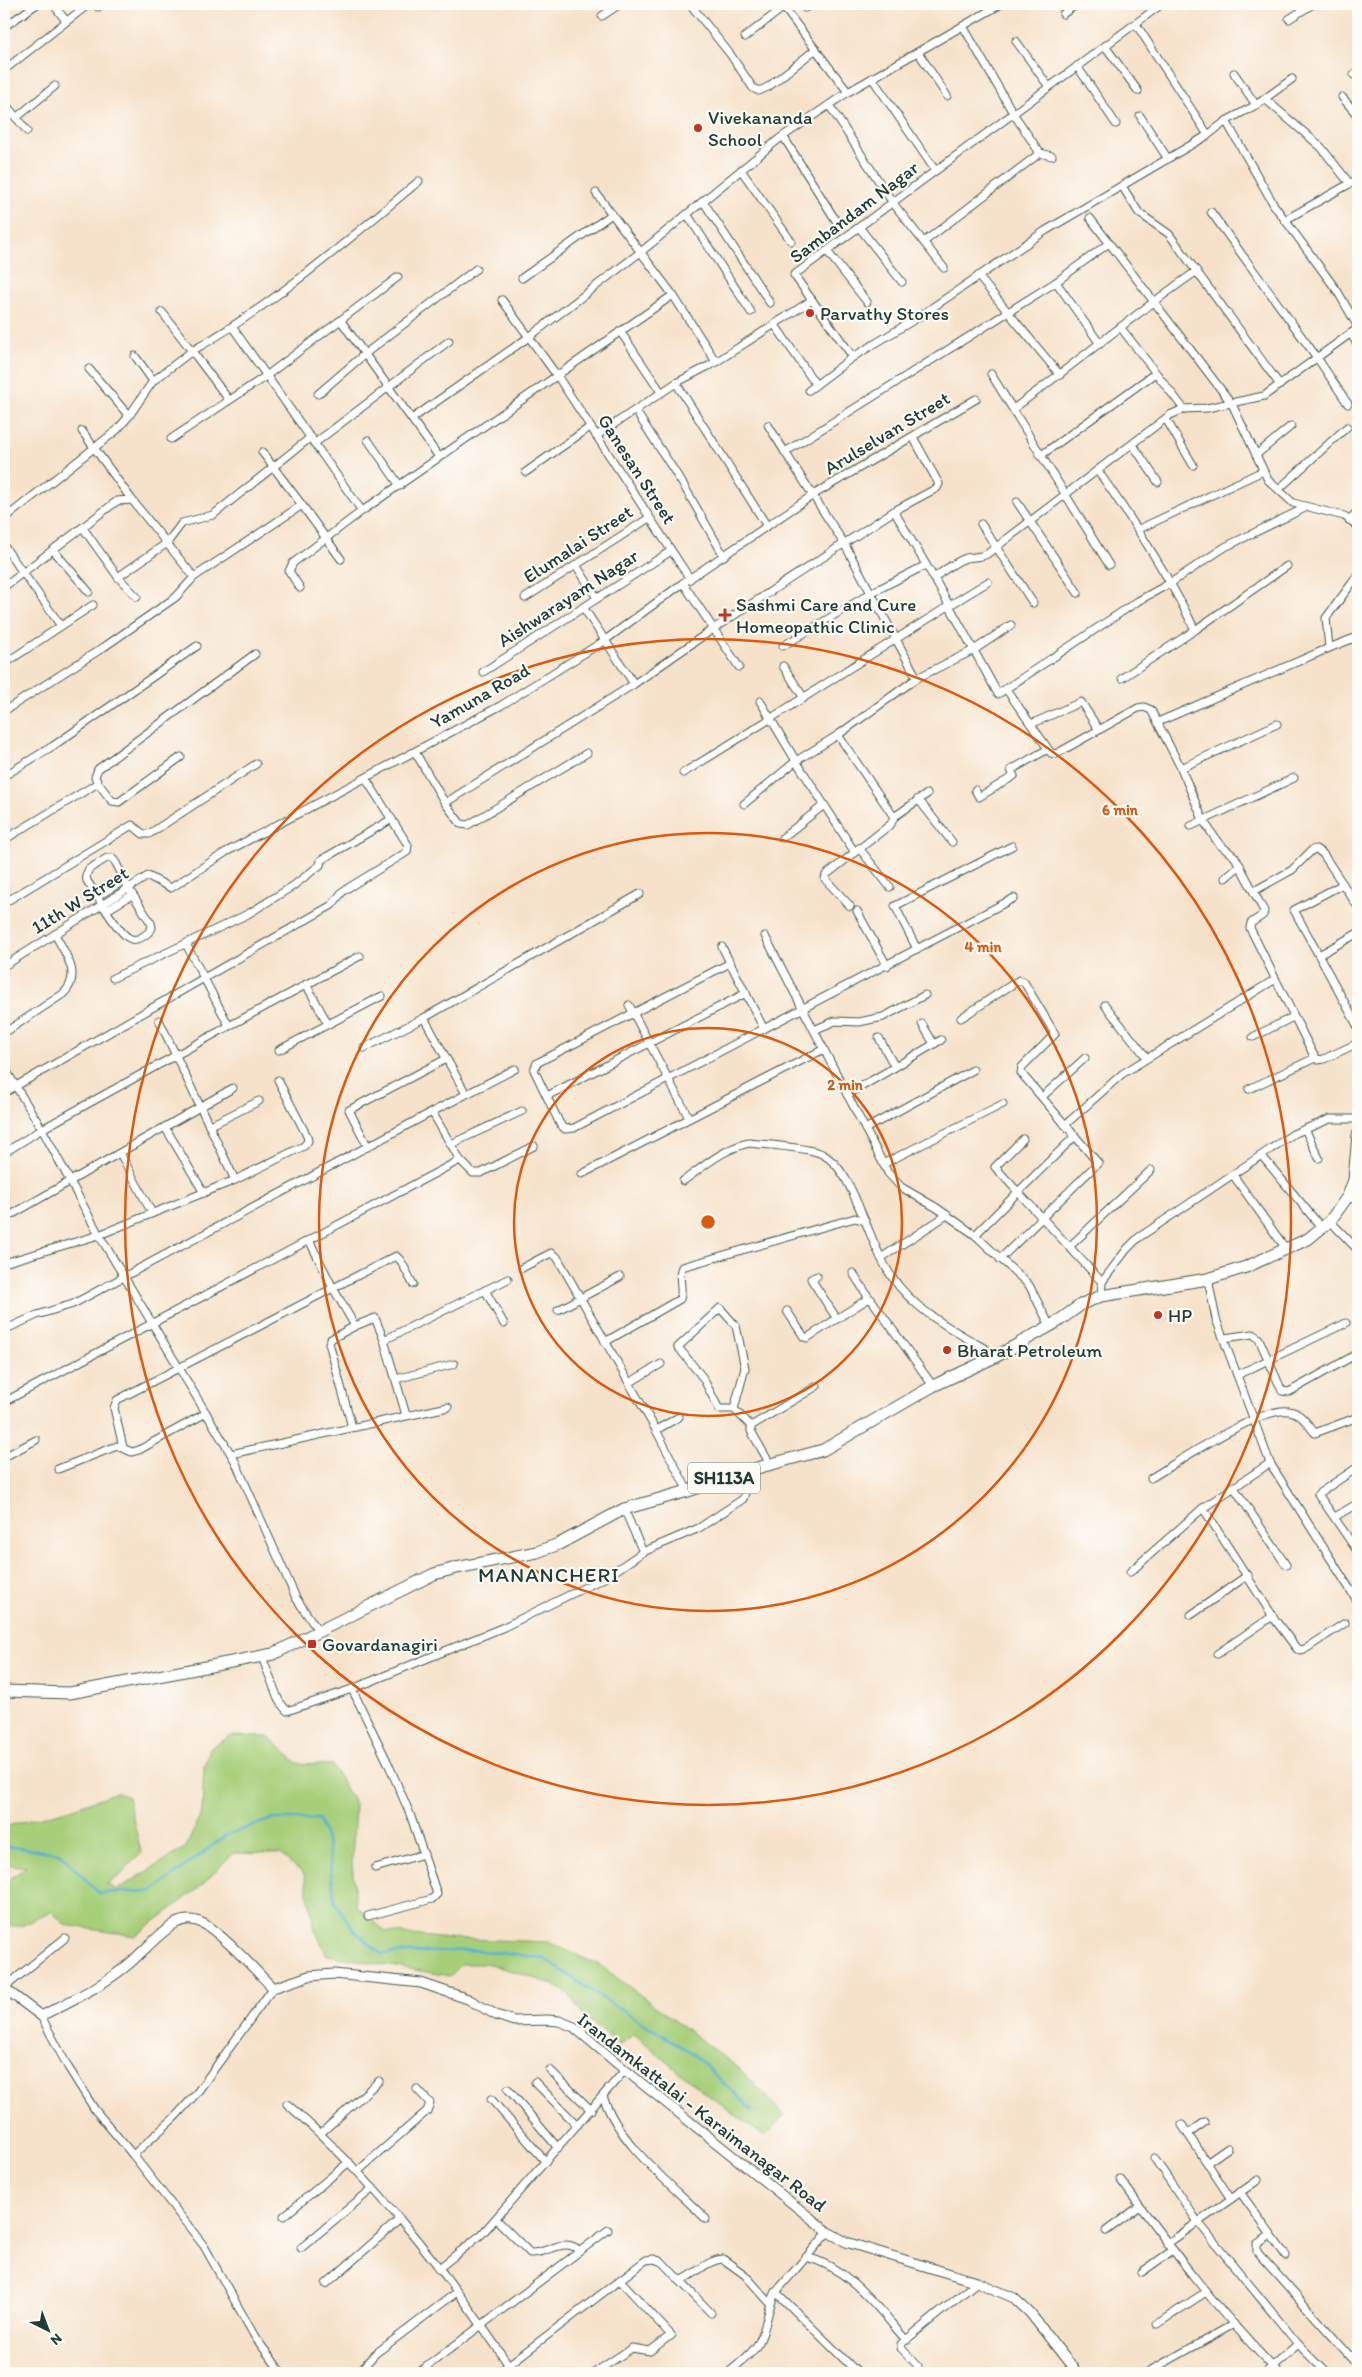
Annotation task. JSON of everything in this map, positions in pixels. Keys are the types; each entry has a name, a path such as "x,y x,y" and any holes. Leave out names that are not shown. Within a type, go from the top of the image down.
{"main road":[{"name":"SH113A","path":"4,1691 70,1693 273,1654 434,1574 537,1552 559,1544 624,1509 688,1491 746,1470 823,1450 933,1386 996,1356 1050,1326 1082,1304 1101,1296 1208,1279 1246,1267 1308,1239 1353,1199 1358,1135"}],"street":[{"path":"4,27 37,4"},
{"path":"53,4 66,21"},
{"path":"4,70 89,4"},
{"path":"602,16 620,4"},
{"path":"690,4 730,54 754,88 759,91 768,87 816,49"},
{"path":"412,418 529,337 642,251 783,136 848,92 1001,4"},
{"path":"1063,14 1077,4"},
{"name":"Sambandam Nagar","path":"812,300 794,275 1162,4"},
{"path":"1289,19 1313,4"},
{"path":"745,37 782,5 848,92"},
{"path":"1136,24 1208,135"},
{"path":"964,26 1013,113 1040,152 1052,156"},
{"path":"1016,41 1049,87"},
{"path":"1105,46 1138,91"},
{"path":"918,52 947,96"},
{"path":"1077,66 1116,124"},
{"path":"1234,73 1256,105"},
{"path":"872,78 936,170"},
{"path":"809,390 853,357 1044,231 1208,135 1226,121 1265,100 1292,79"},
{"path":"16,118 55,86"},
{"path":"1342,97 1358,116"},
{"path":"1265,100 1321,147 1350,184"},
{"path":"4,102 26,131"},
{"path":"829,105 893,202 944,268"},
{"path":"1140,116 1168,159"},
{"path":"934,578 966,558 980,558 998,546 1064,494 1098,471 1166,419 1184,409 1232,404 1264,396 1318,359 1358,328 1338,292 1274,205 1226,121"},
{"path":"783,136 838,224"},
{"path":"925,241 1040,152"},
{"path":"740,170 791,241"},
{"path":"1285,220 1358,180"},
{"path":"4,519 117,430 154,381 192,351 233,328 348,241 419,181"},
{"path":"1122,186 1139,213 1169,234 1280,385"},
{"path":"596,193 642,251 716,362"},
{"path":"703,201 770,303"},
{"path":"1211,212 1318,359 1348,404"},
{"path":"522,278 612,214"},
{"path":"687,214 751,312"},
{"path":"1090,218 1232,404 1268,480 1294,503 1344,516 1358,526"},
{"path":"859,228 902,282"},
{"path":"785,452 1056,282 1109,243"},
{"path":"827,250 867,302"},
{"path":"318,394 366,354 476,269"},
{"path":"1013,409 1121,328 1152,301 1197,271"},
{"path":"978,276 1060,375"},
{"path":"171,439 266,376 398,277"},
{"path":"1056,282 1100,344"},
{"path":"300,588 289,571 293,563 362,511 673,295"},
{"name":"Ganesan Street","path":"502,300 558,376 671,551 713,629 739,667"},
{"path":"596,436 661,392 716,362 812,300 853,357"},
{"path":"162,312 229,400"},
{"path":"341,321 439,457"},
{"path":"775,325 816,385"},
{"path":"233,328 362,511"},
{"path":"1121,328 1154,374 1184,409"},
{"path":"620,331 661,392"},
{"path":"1351,334 1358,345"},
{"path":"118,577 167,543 182,524 214,515 273,466 389,387 449,341"},
{"path":"135,356 154,381"},
{"path":"89,369 129,416"},
{"path":"991,374 1040,456 1110,565"},
{"path":"1040,456 1154,374"},
{"path":"676,383 767,526"},
{"name":"Arulselvan Street","path":"813,495 976,399"},
{"path":"635,410 684,486 724,556"},
{"path":"1166,419 1193,465"},
{"path":"768,425 845,545 917,678"},
{"path":"1256,455 1291,426"},
{"path":"526,472 590,427"},
{"path":"1279,489 1348,427"},
{"path":"82,432 132,500 194,577"},
{"path":"445,802 634,684 713,629 894,512 938,486 935,476 913,436"},
{"path":"368,440 400,486"},
{"path":"1132,445 1158,482"},
{"path":"262,452 341,559"},
{"path":"1098,471 1139,529 1172,582 1195,630"},
{"path":"1139,529 1263,471"},
{"name":"Yamuna Road","path":"148,876 171,888 226,852 500,706 604,640 686,581 813,495"},
{"path":"4,587 54,551 117,501 132,500"},
{"path":"1017,502 1031,520 1078,593"},
{"path":"4,711 104,647 176,597 194,577 302,505"},
{"path":"894,512 934,578 998,694 1138,601 1172,582 1225,547 1308,507"},
{"path":"1349,520 1358,510"},
{"name":"Elumalai Street","path":"525,598 649,518"},
{"path":"981,524 998,546 1034,602"},
{"path":"83,528 118,577 137,598"},
{"path":"4,546 22,574 61,626"},
{"path":"54,551 89,592"},
{"name":"Aishwarayam Nagar","path":"483,672 671,551"},
{"path":"576,565 597,598"},
{"path":"783,646 871,593 926,565"},
{"path":"1122,678 1287,566"},
{"path":"1329,648 1326,618 1358,575"},
{"path":"683,773 988,582"},
{"path":"4,664 93,605"},
{"path":"583,607 634,684"},
{"path":"744,804 796,761 838,735 917,678 974,650 1011,625"},
{"path":"1158,722 1357,637"},
{"path":"4,776 53,746 197,646"},
{"path":"181,757 116,803 112,801 95,777 98,769 255,654"},
{"path":"783,666 804,698"},
{"path":"1006,689 1051,753 1056,754 1144,707 1151,710 1181,768 1203,820 1220,844 1235,857 1254,891 1264,913 1251,923 1250,928 1274,980 1315,1058"},
{"path":"760,701 824,805 857,850 890,886"},
{"path":"1031,724 1081,702 1099,730"},
{"path":"1181,768 1277,724"},
{"path":"838,735 894,817"},
{"path":"975,790 979,797 1014,776 1011,770 1048,749"},
{"path":"415,752 445,802 461,824 468,825 587,753"},
{"path":"4,903 132,825 143,834 148,834 256,764"},
{"path":"4,1093 332,905 343,891 406,852 408,845 366,778"},
{"path":"1191,826 1294,778"},
{"path":"4,840 98,782"},
{"path":"850,906 825,876 891,824 894,817 926,794"},
{"path":"918,800 952,842"},
{"path":"782,838 824,805"},
{"path":"112,978 248,914 293,886 320,865 321,860 392,819"},
{"path":"917,949 896,906 1012,846"},
{"path":"1254,891 1292,870 1312,850 1316,849 1322,854 1358,907"},
{"path":"107,858 112,858 130,892 151,923 152,928 147,935 135,939 129,938 105,907 86,875 89,870 107,858"},
{"path":"1225,878 1240,865"},
{"name":"11th W Street","path":"4,966 130,892 148,876"},
{"path":"98,896 125,880"},
{"path":"1343,884 1294,910 1358,1027"},
{"path":"364,1048 424,1018 640,894"},
{"path":"730,963 537,1063 534,1070 560,1124 569,1129 574,1128 1014,898"},
{"path":"856,912 887,966"},
{"path":"1319,955 1358,933"},
{"path":"4,1033 64,994 71,987 73,970 56,934"},
{"path":"765,936 888,1173 901,1187 947,1215 975,1235 1030,1285 1050,1326"},
{"path":"186,944 229,1026"},
{"path":"722,947 764,1029"},
{"path":"4,1153 42,1129 360,956"},
{"path":"961,1018 1022,980 1055,1034 1020,1071 1097,1160 1098,1166 1000,1259"},
{"path":"1065,1125 1122,1074 1274,980"},
{"path":"306,984 328,1024"},
{"path":"547,1096 746,993"},
{"path":"814,1030 835,1021 859,1022 883,1016 925,995"},
{"path":"278,1050 382,996"},
{"path":"628,1005 689,1118"},
{"path":"1104,1005 1147,1058"},
{"path":"1253,1037 1293,1017"},
{"path":"424,1018 466,1094"},
{"path":"159,1020 235,1180"},
{"path":"847,1095 938,1042 922,1024"},
{"path":"879,1038 895,1067"},
{"path":"1249,1090 1315,1058 1324,1059 1358,1043"},
{"path":"582,1174 824,1049"},
{"path":"1042,1098 1085,1058"},
{"path":"368,1147 349,1110 446,1060"},
{"path":"4,1067 42,1129 99,1235 231,1454 296,1598 319,1632"},
{"path":"4,1330 37,1315 73,1304 515,1069"},
{"path":"865,1129 973,1070"},
{"path":"4,1263 99,1235 235,1180 304,1146 308,1141 307,1136 278,1080"},
{"path":"4,1219 233,1088"},
{"path":"209,1126 259,1101"},
{"path":"883,1164 1003,1104"},
{"path":"451,1144 522,1111"},
{"path":"432,1112 460,1160 473,1173 481,1173 534,1146"},
{"path":"1101,1296 1102,1282 1127,1249 1138,1238 1293,1134 1330,1119 1358,1119"},
{"path":"165,1127 204,1193"},
{"path":"1305,1129 1319,1158"},
{"path":"975,1235 1075,1136"},
{"path":"1023,1138 995,1167 1102,1282"},
{"path":"682,1181 720,1155 739,1145 749,1143 820,1154 834,1163 842,1176 866,1221 881,1258 893,1278 922,1309 996,1356"},
{"path":"120,1153 152,1213"},
{"path":"1262,1156 1325,1224 1358,1250"},
{"path":"4,1402 151,1322 460,1160"},
{"path":"1069,1247 1151,1170"},
{"path":"1233,1175 1286,1249"},
{"path":"881,1258 947,1215"},
{"path":"605,1342 680,1299 682,1294 680,1272 682,1267 855,1218 866,1221"},
{"path":"309,1240 355,1326"},
{"path":"522,1268 551,1253 557,1257 656,1430 688,1491"},
{"path":"123,1447 115,1403 396,1256 402,1261 413,1284"},
{"path":"853,1273 933,1386"},
{"path":"818,1276 811,1279 836,1319"},
{"path":"558,1310 620,1277"},
{"path":"384,1340 508,1279"},
{"path":"1208,1279 1216,1319 1255,1417 1270,1463 1358,1602"},
{"path":"485,1290 504,1324"},
{"path":"788,1311 804,1337 807,1338 869,1298"},
{"path":"720,1308 736,1326 745,1368 734,1408 719,1409 703,1378 678,1347 720,1308"},
{"path":"352,1427 329,1343 330,1338 375,1318 384,1340 406,1415"},
{"path":"1237,1375 1346,1324"},
{"path":"1224,1338 1253,1334 1269,1360 1282,1390 1289,1392 1355,1355"},
{"path":"396,1379 454,1364"},
{"path":"629,1383 661,1364"},
{"path":"751,1426 817,1386"},
{"path":"231,1454 448,1406"},
{"path":"734,1408 751,1426 751,1431 770,1464"},
{"path":"1151,1478 1255,1417 1288,1410 1296,1413 1315,1433 1358,1417"},
{"path":"58,1469 110,1448 123,1447 132,1452 139,1450 206,1413"},
{"path":"656,1430 679,1417"},
{"path":"4,1457 36,1440"},
{"path":"1130,1572 1203,1508 1233,1486 1270,1463"},
{"path":"1358,1467 1318,1494 1358,1552"},
{"path":"262,1656 279,1701 287,1711 352,1688 504,1628 606,1577 643,1552 699,1528 743,1498 747,1487 746,1470"},
{"path":"1233,1486 1286,1565"},
{"path":"1335,1518 1358,1503"},
{"path":"1203,1508 1273,1616 1297,1648 1301,1650 1345,1623"},
{"path":"624,1509 643,1552"},
{"path":"1191,1615 1248,1575"},
{"path":"1217,1654 1273,1616"},
{"path":"352,1688 410,1814 436,1890 435,1897 368,1916"},
{"path":"375,1868 424,1854"},
{"path":"41,2016 95,1989 130,1963 165,1931 178,1922 190,1920 202,1923 214,1932 273,1988 196,2094 174,2118 133,2155"},
{"path":"65,1938 4,1988 41,2016 68,2067 95,2110 133,2155 204,2246 255,2337 282,2373"},
{"name":"Irandamkattalai - Karaimanagar Road","path":"273,1988 309,1976 334,1974 421,1983 468,1999 496,2015 514,2021 559,2021 574,2027 828,2232 846,2242 977,2282 1014,2298 1025,2308 1077,2373"},
{"path":"550,2070 591,2110"},
{"path":"438,2269 482,2234 625,2070"},
{"path":"321,2133 379,2081"},
{"path":"534,2082 577,2125"},
{"path":"358,2171 427,2111 430,2103 418,2089"},
{"path":"508,2089 558,2148"},
{"path":"603,2096 613,2121 630,2144 706,2219"},
{"path":"491,2099 546,2162"},
{"path":"287,2104 321,2133 358,2171 400,2219 457,2292 514,2373"},
{"path":"1188,2134 1205,2122"},
{"path":"1182,2125 1231,2198"},
{"path":"1208,2162 1228,2148"},
{"path":"1154,2158 1198,2222 1298,2344 1327,2373"},
{"path":"284,2216 349,2162"},
{"path":"1120,2179 1167,2244 1206,2292 1279,2373"},
{"path":"1167,2244 1258,2180"},
{"path":"300,2248 373,2188"},
{"path":"1240,2192 1286,2256"},
{"path":"1106,2231 1140,2206"},
{"path":"326,2284 400,2219"},
{"path":"496,2219 530,2253 568,2244 574,2246 580,2252"},
{"path":"418,2373 608,2230"},
{"path":"728,2373 752,2352 759,2342 770,2303 776,2292 828,2232"},
{"path":"1271,2235 1257,2244 1257,2252 1358,2365"},
{"path":"1142,2272 1173,2250"},
{"path":"806,2257 831,2265 849,2279 906,2340"},
{"path":"498,2373 646,2260 654,2259 662,2262 711,2313"},
{"path":"680,2281 696,2273 707,2263 724,2259 745,2275 770,2303"},
{"path":"594,2373 632,2348 650,2351 671,2334 620,2280"},
{"path":"918,2366 901,2348 906,2340 977,2282"},
{"path":"358,2373 375,2354 457,2292"},
{"path":"776,2292 858,2373"},
{"path":"1157,2324 1206,2292"},
{"path":"1146,2373 1234,2324"},
{"path":"1265,2373 1298,2344"}],"green space":[{"path":"231,1736 269,1737 297,1763 332,1765 355,1805 352,1862 356,1905 386,1932 439,1938 548,1942 601,1966 740,2069 785,2116 765,2136 705,2093 634,2034 619,2045 581,2013 569,1994 552,1984 490,1964 462,1964 450,1976 327,1955 315,1930 304,1874 280,1854 233,1853 199,1888 135,1936 65,1925 51,1911 22,1926 12,1926 4,1915 4,1883 26,1867 4,1864 4,1827 71,1809 117,1792 128,1797 141,1852 121,1875 106,1884 117,1890 186,1847 202,1812 204,1767 210,1748"}],"waterway":[{"path":"4,1846 59,1853 99,1893 153,1891 226,1835 272,1819 319,1819 328,1846 335,1903 355,1931 381,1954 473,1950 543,1958 599,1996 692,2053 754,2112"}],"place":[{"name":"Vivekananda School","path":"698,128"},
{"name":"Parvathy Stores","path":"810,313"},
{"name":"Sashmi Care and Cure Homeopathic Clinic","path":"725,615"},
{"name":"HP","path":"1158,1315"},
{"name":"Bharat Petroleum","path":"947,1350"},
{"name":"Govardanagiri","path":"312,1644"}],"district":[{"name":"MANANCHERI","path":"549,1574"}]}
